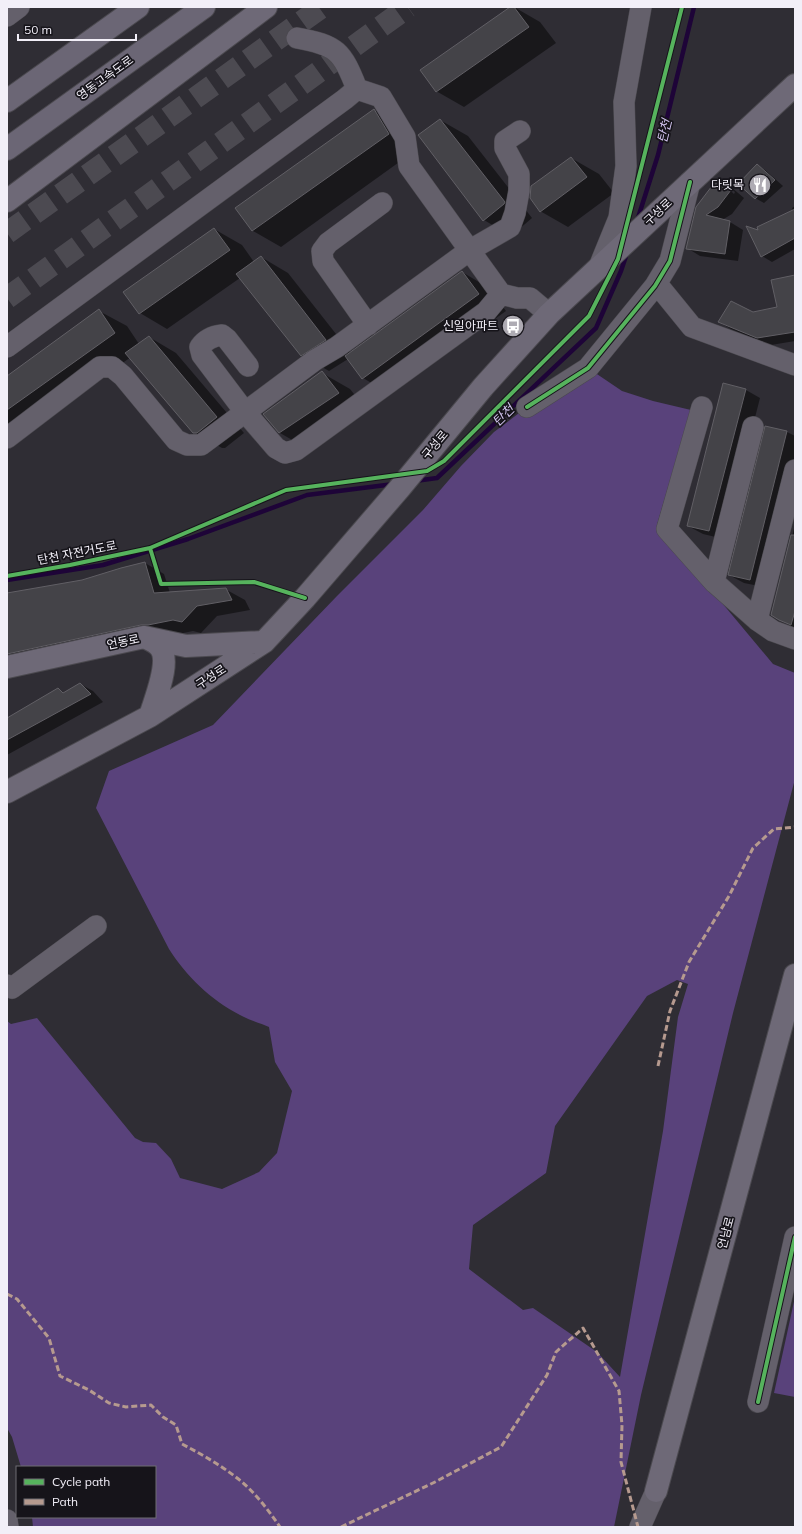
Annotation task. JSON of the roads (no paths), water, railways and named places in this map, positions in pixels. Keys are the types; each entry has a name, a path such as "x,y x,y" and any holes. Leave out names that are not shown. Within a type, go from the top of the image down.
{"highway":[{"path":"7,101 138,7"},
{"name":"영동고속도로","path":"7,149 204,7"}],"main road":[{"path":"7,201 266,7"},
{"name":"구성로","path":"7,792 150,716 264,642 305,598 399,489 483,387 549,314 795,85"},
{"path":"144,637 158,645 164,653 165,664 150,716"},
{"name":"언동로","path":"7,667 144,637 186,646 264,642"},
{"name":"언남로","path":"656,1491 795,976"}],"street":[{"path":"7,16 19,7"},
{"path":"602,264 619,218 626,166 624,102 641,7"},
{"path":"297,38 320,42 338,52 350,71 357,89"},
{"path":"357,89 382,96 405,137 409,166 502,294 517,298 530,298 549,314"},
{"path":"7,346 339,104 357,89"},
{"path":"7,438 100,367 112,367 123,376 176,440 187,445 201,444 315,360 337,347 368,325 470,250 510,227 515,213 519,191 519,174 505,148 506,141 520,131"},
{"path":"527,407 588,368 657,284 670,261 690,182"},
{"path":"368,325 323,261 322,251 328,243 382,203"},
{"path":"657,284 692,327 795,365"},
{"path":"248,366 227,338 222,335 215,335 204,342 200,347 202,354 245,412 276,448 285,453 296,450 486,312 502,294"},
{"path":"702,407 667,529 714,582 758,620 773,631 795,639"},
{"path":"714,582 753,427"},
{"path":"758,620 795,470"},
{"path":"7,985 12,988 96,926"},
{"path":"758,1402 795,1237"},
{"path":"640,1527 656,1491"},
{"path":"652,1527 656,1491"},
{"path":"7,1520 8,1527"}],"waterway":[{"name":"탄천","path":"637,221 658,155 694,7"},
{"name":"탄천","path":"415,481 437,478 596,328 621,271 627,253"},
{"name":"탄천","path":"7,580 103,565 188,539 307,495 394,484"}],"tunnel":[{"path":"7,233 322,7"},
{"path":"7,298 408,7"}],"place":[{"name":"다릿목","path":"760,185"},
{"name":"신일아파트","path":"513,326"}]}
